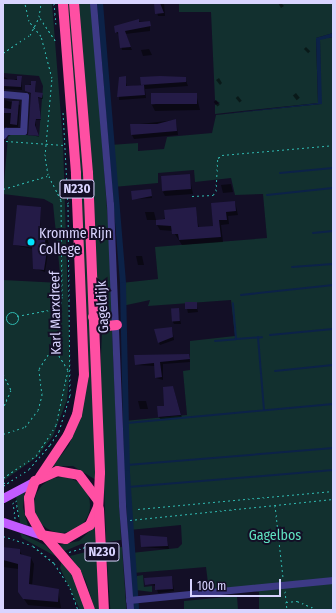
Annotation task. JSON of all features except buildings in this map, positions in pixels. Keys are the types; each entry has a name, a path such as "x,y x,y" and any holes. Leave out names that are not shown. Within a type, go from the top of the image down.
{"highway":[{"name":"Karl Marxdreef","path":"37,479 71,429 84,375 75,157 62,3"},
{"name":"N230","path":"74,3 88,173 98,503 102,544 104,610"},
{"path":"93,316 112,326 94,342"},
{"name":"N230","path":"44,536 66,539 81,533 93,522 98,503 86,480 75,473 57,471 37,479 29,498 30,513 44,536 64,556 82,582 90,610"}],"main road":[{"path":"9,495 37,479"},
{"path":"3,522 44,536"}],"street":[{"name":"Gageldijk","path":"93,3 123,520 130,610"},
{"path":"3,94 25,96 23,131 6,131 3,135"},
{"path":"129,600 333,580"}],"path":[{"path":"3,434 19,432 34,418 42,395 41,362 53,348 61,308 61,200 48,175 46,144 52,78 41,36 34,28 27,15 25,3"},
{"path":"3,53 19,45 34,28 39,17 42,3"},
{"path":"54,3 56,28"},
{"path":"39,17 58,43"},
{"path":"57,36 58,51"},
{"name":"Karl Marxdreef","path":"3,486 11,482 50,446 70,396 65,146 62,109"},
{"path":"3,141 65,146"},
{"path":"192,196 212,195 216,190 218,158 222,155 333,146"},
{"path":"3,189 48,175"},
{"path":"6,319 10,312 17,316 61,308"},
{"path":"3,319 6,319 13,324 17,316"},
{"path":"3,478 36,456 56,425 68,370 53,348"},
{"path":"3,374 11,390 3,408"},
{"path":"3,482 7,484 17,526 16,538"},
{"path":"11,482 9,495 17,526 16,538"},
{"path":"138,509 333,492"},
{"path":"123,520 333,499"},
{"path":"275,505 287,610"},
{"path":"3,536 16,538 33,546 54,563 70,588 78,610"},
{"path":"54,563 80,546 125,543"},
{"path":"286,602 297,601 318,610"}],"green space":[{"path":"3,3 52,3 63,142 70,367 67,400 53,436 37,457 3,481 3,280 61,283 53,204 44,199 3,194 8,137 12,134 39,136 43,86 39,76 3,73"},
{"path":"66,3 71,3 84,156 96,480 73,466 53,466 69,445 82,410"},
{"path":"78,3 92,3 114,317 110,322 97,314"},
{"path":"179,3 333,3 333,33 316,38 318,103 215,114 215,105 220,103 215,100 211,12 179,12"},
{"name":"Gagelbos","path":"333,37 333,610 259,610 259,592 209,591 206,567 133,573 131,553 178,548 182,544 181,525 129,530 124,421 187,415 183,371 190,370 190,341 235,336 231,300 148,306 150,300 122,306 121,283 158,279 155,247 267,238 263,194 235,195 231,178 195,182 194,170 158,173 158,183 113,187 110,145 138,143 138,151 164,149 167,137 212,133 216,115 321,104 320,39"},
{"path":"112,329 121,540 106,542 100,377 102,332"},
{"path":"57,477 67,477 82,485 88,494 90,505 88,516 82,525 67,533 57,533 46,528 39,521 34,510 34,500 39,489 46,482"},
{"path":"25,491 23,507 28,526 20,523 16,496"},
{"path":"97,524 98,542 81,544 65,551 59,545 79,541"},
{"path":"20,533 45,545 57,557 22,538"},
{"path":"122,547 126,610 110,610 106,548"},
{"path":"98,549 101,610 95,610 85,579 70,556"},
{"path":"62,560 72,573 86,610 80,610 60,568"},
{"path":"143,575 144,587 152,586 152,592 136,590 137,576"},
{"path":"237,596 238,610 184,610 184,601"}],"water":[{"path":"333,33 333,37 320,40 322,104 216,115 318,103 316,38"}],"waterway":[{"path":"100,3 123,285 127,473 136,610"},
{"path":"280,173 333,168"},
{"path":"267,195 333,188"},
{"path":"313,233 333,231"},
{"path":"292,267 333,264"},
{"path":"241,295 333,285"},
{"path":"215,341 236,339 233,303"},
{"path":"270,335 333,329"},
{"path":"258,337 264,410"},
{"path":"236,339 262,337"},
{"path":"275,371 333,365"},
{"path":"127,423 333,404"},
{"path":"127,465 333,448"},
{"path":"128,487 333,470"}],"place":[{"name":"Kromme Rijn College","path":"31,242"}]}
